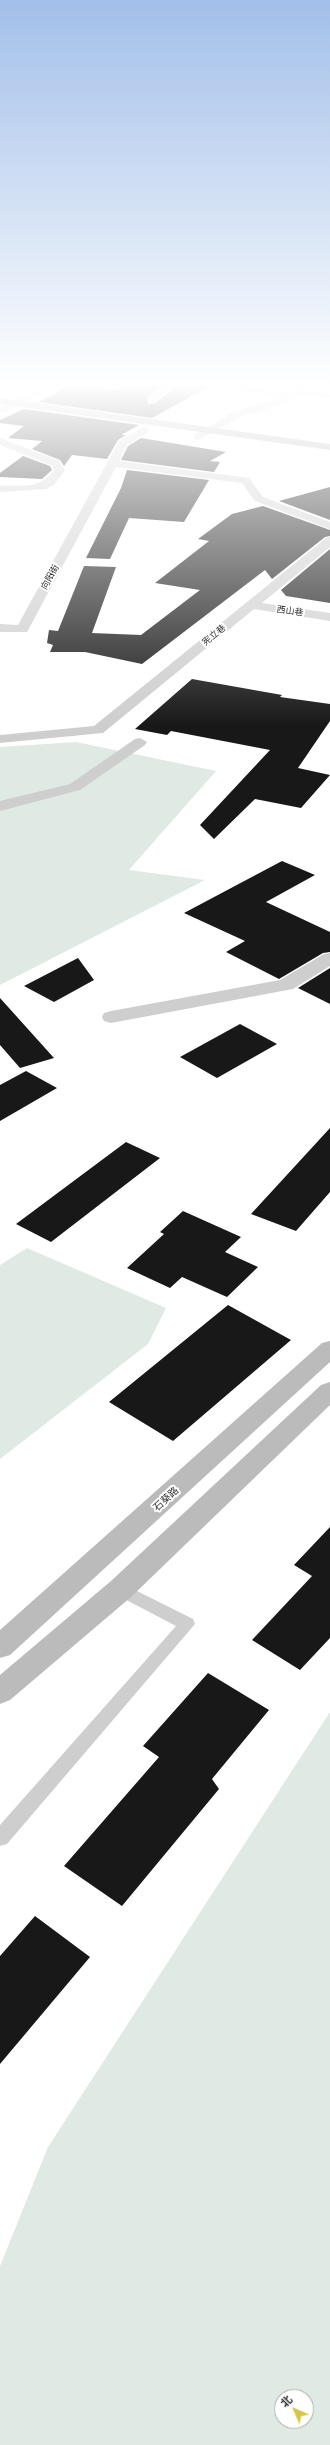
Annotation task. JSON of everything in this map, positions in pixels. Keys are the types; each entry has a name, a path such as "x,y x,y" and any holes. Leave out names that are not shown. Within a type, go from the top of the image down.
{"main road":[{"name":"石葵路","path":"0,1647 330,1349"},
{"path":"0,1692 121,1589 330,1391"}],"street":[{"name":"向阳街","path":"0,628 22,629 93,498"},
{"path":"258,498 330,526"},
{"name":"宪立巷","path":"0,740 98,730 330,541"},
{"name":"西山巷","path":"251,606 330,617"},
{"path":"0,806 74,787 140,742"},
{"path":"111,1017 286,985 330,958"}],"lane":[{"path":"0,1838 187,1624 121,1589"}],"shaded area":[{"path":"76,742 216,771 129,870 205,880 0,985 0,747"},
{"path":"27,1248 166,1308 148,1344 0,1459 0,1265"},
{"path":"330,1712 330,2445 0,2445 0,2266 48,2147"}],"building":[{"path":"116,498 198,498 184,522 129,518 110,559 86,558"},
{"path":"290,498 330,498 330,520 279,501"},
{"path":"263,506 330,530 330,536 325,537 272,579 265,570 142,664 85,652 50,652 53,645 47,643 49,630 58,631 84,566 116,567 92,633 141,635 200,590 155,583 209,541 198,539 232,514"},
{"path":"330,549 330,603 286,596 281,590"},
{"path":"192,679 282,695 280,697 330,704 330,721 298,768 330,775 301,808 255,799 214,839 200,825 270,750 171,731 167,735 135,729"},
{"path":"282,861 315,875 266,902 330,932 330,952 323,953 279,979 226,952 245,941 184,913"},
{"path":"78,958 94,980 54,1002 24,986"},
{"path":"330,968 330,1004 298,988"},
{"path":"0,998 54,1058 20,1068 0,1045"},
{"path":"240,1024 277,1044 217,1078 180,1057"},
{"path":"26,1071 57,1088 0,1121 0,1085"},
{"path":"330,1128 330,1192 296,1231 251,1214"},
{"path":"126,1142 160,1158 51,1242 16,1224"},
{"path":"183,1211 241,1237 225,1252 258,1267 227,1297 182,1277 170,1288 127,1268 164,1234 160,1232"},
{"path":"228,1305 291,1340 173,1441 109,1402"},
{"path":"330,1527 330,1638 300,1670 252,1640 312,1576 294,1565"},
{"path":"208,1673 269,1710 212,1779 219,1789 122,1906 64,1866 159,1757 143,1746"},
{"path":"35,1916 90,1957 0,2064 0,1956"}]}
